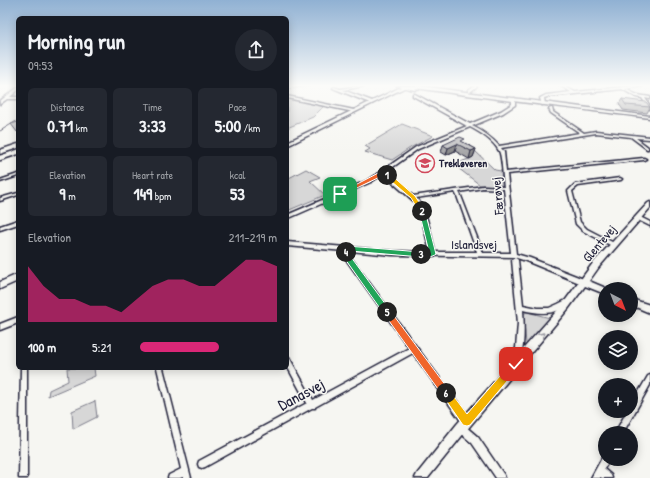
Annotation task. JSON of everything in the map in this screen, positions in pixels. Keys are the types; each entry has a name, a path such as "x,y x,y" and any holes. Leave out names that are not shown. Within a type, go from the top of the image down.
{"street":[{"path":"341,108 354,111"},
{"path":"289,143 359,108"},
{"path":"438,108 485,134 499,147 583,134 606,132 650,138"},
{"path":"289,216 370,181 417,148 508,108"},
{"path":"588,108 650,116"},
{"path":"551,109 552,112 583,134"},
{"path":"631,136 647,148"},
{"path":"0,149 16,144"},
{"path":"0,152 16,147"},
{"name":"Færøvej","path":"499,147 502,152 505,173 522,327 521,344 516,364"},
{"path":"505,173 644,160"},
{"path":"384,172 413,197 422,210 433,254"},
{"path":"0,181 16,176"},
{"path":"614,245 585,230 578,223 570,191 577,185 620,179"},
{"path":"413,197 483,186 506,188"},
{"path":"456,191 481,255"},
{"path":"0,200 16,195"},
{"name":"Glentevej","path":"420,478 570,300 596,265 650,204"},
{"path":"638,218 650,224"},
{"path":"0,228 16,223"},
{"name":"Islandsvej","path":"289,244 392,253 481,255 528,259 584,282"},
{"path":"347,249 347,258 414,349 501,478"},
{"path":"0,286 16,278"},
{"path":"584,282 598,288"},
{"name":"Glentevej","path":"520,307 543,312 558,308 570,300"},
{"path":"638,305 650,309"},
{"path":"0,327 16,321"},
{"name":"Danasvej","path":"202,464 414,349"},
{"path":"289,363 312,405"},
{"path":"23,478 24,370"},
{"path":"160,370 186,475 172,478"},
{"path":"624,426 650,378"},
{"path":"602,466 597,475 608,478"}],"shaded area":[{"path":"289,108 322,108 313,117 289,127"},
{"path":"402,124 433,136 410,148 392,160 365,152 370,149 365,146"},
{"path":"474,150 495,170 501,171 502,186 480,185 458,168 459,166 456,164 473,157 467,153"},
{"path":"306,169 320,177 310,181 325,195 289,210 289,178"},
{"path":"527,312 550,318 551,320 528,347 526,343 523,314"},
{"path":"67,370 94,370 95,376 48,396 49,390 68,381"},
{"path":"95,401 97,417 73,429 72,411"}],"building":[{"path":"16,123 16,131 11,124"},
{"path":"460,137 465,139 461,141 476,149 471,151 457,144 448,148 443,145"}],"railway":[{"path":"0,131 16,121"},
{"path":"0,161 16,156"}],"place":[{"name":"Trekløveren","path":"425,163"}],"route":[{"path":"340,194 370,181 384,172 418,202 422,210 433,254 392,253 347,249 346,255 467,422 516,364"}]}
